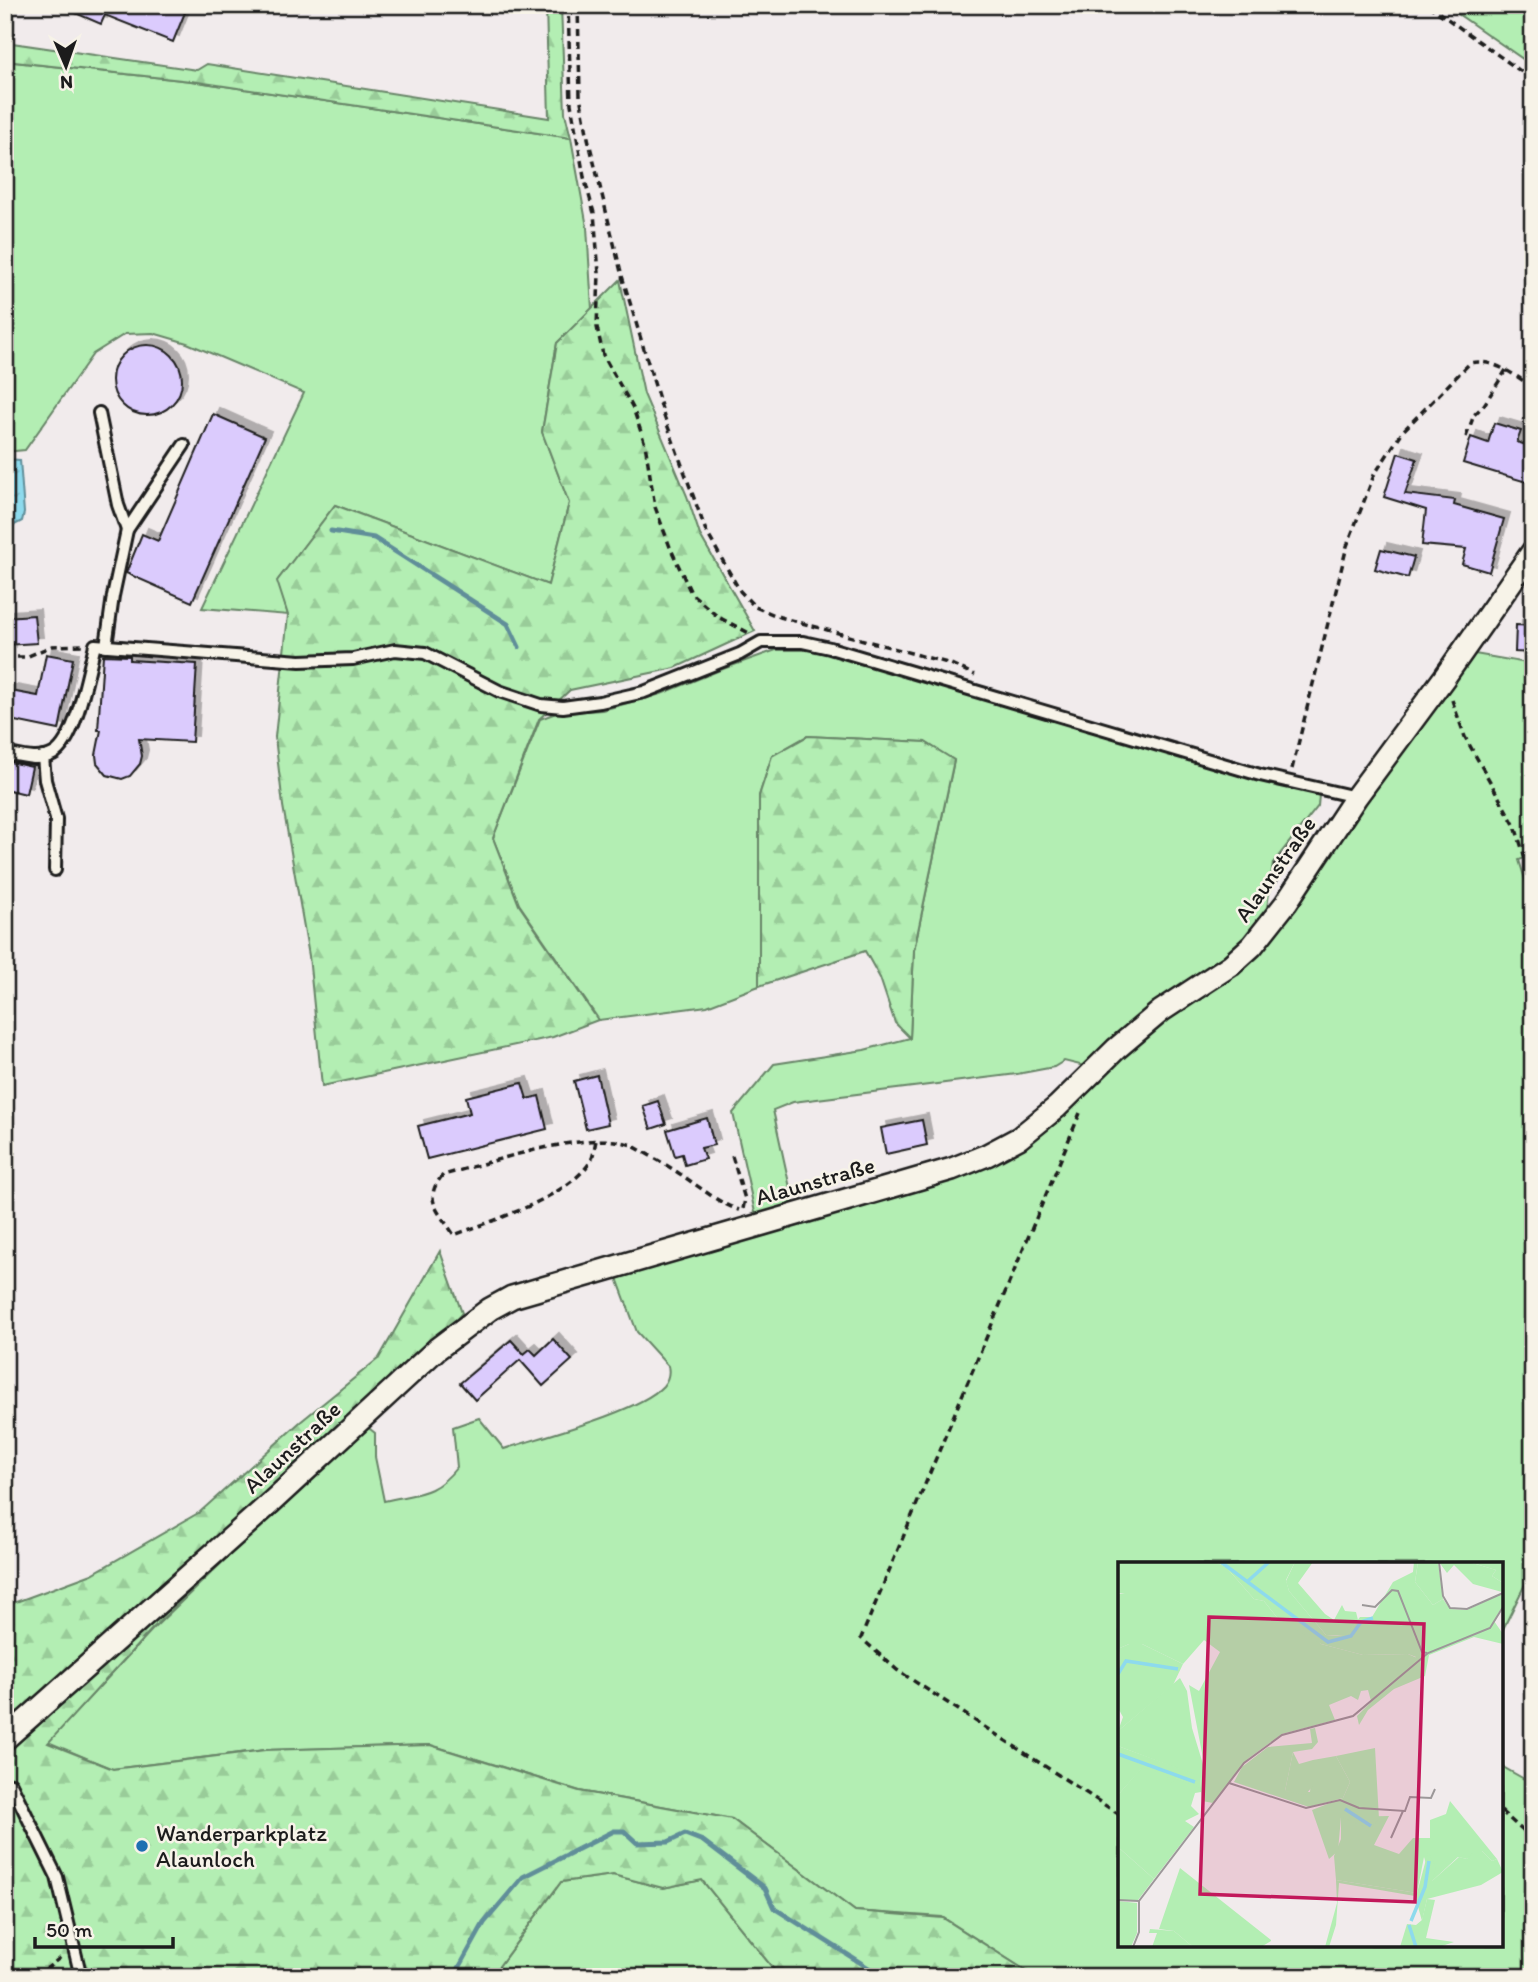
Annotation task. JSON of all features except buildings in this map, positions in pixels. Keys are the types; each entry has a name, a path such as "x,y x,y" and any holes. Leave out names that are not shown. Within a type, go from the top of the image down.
{"street":[{"name":"Alaunstraße","path":"5,1739 266,1507 438,1349 489,1309 512,1297 747,1219 952,1169 1019,1138 1057,1107 1116,1049 1161,1011 1231,965 1252,946 1286,903 1356,797 1533,551"}],"lane":[{"path":"99,413 118,505 127,530"},
{"path":"5,754 35,759 51,755 63,747 100,645 127,530 184,445"},
{"path":"100,645 300,661 354,659 395,650 425,653 499,691 541,705 562,707 644,692 740,654 761,642 803,642 1260,775 1356,797"},
{"path":"43,757 45,780 56,818 55,870"},
{"path":"5,1783 11,1784 57,1877 81,1977"}],"path":[{"path":"568,5 571,104 597,240 597,327 603,355 633,408 645,444 656,507 670,547 691,593 718,617 745,630 761,642"},
{"path":"578,5 580,96 622,276 664,416 706,531 740,591 755,607 767,613 951,664 981,679"},
{"path":"1428,5 1533,80"},
{"path":"1290,777 1352,534 1374,475 1403,431 1470,363 1484,362 1506,370 1533,387"},
{"path":"1466,437 1474,415 1484,405 1506,370"},
{"path":"1352,534 1358,534"},
{"path":"5,657 26,657 52,646 100,645"},
{"path":"1444,678 1465,737 1515,826 1533,883"},
{"path":"1280,768 1291,771"},
{"path":"1269,893 1276,883 1275,865 1291,845 1318,830 1335,831"},
{"path":"1083,1106 860,1639 897,1670 1118,1814"},
{"path":"596,1141 592,1160 578,1177 542,1199 488,1223 454,1235 434,1206 434,1185 443,1175 570,1142 621,1140 691,1181 747,1219"},
{"path":"732,1156 745,1199 747,1219"},
{"path":"1503,1813 1533,1840"},
{"path":"36,1977 60,1956 69,1966"}],"green space":[{"path":"546,5 561,5 565,113 571,138 191,81 5,61 5,42 197,70 207,64 549,118"},
{"path":"1445,5 1533,5 1533,66"},
{"path":"5,61 191,81 571,138 587,227 592,309 557,343 542,432 569,503 548,585 335,505 278,580 288,615 202,608 304,393 187,343 153,333 125,334 93,354 25,450 5,452"},
{"path":"620,280 644,394 687,496 700,535 755,631 675,668 570,690 539,719 493,838 519,905 598,1020 553,1037 322,1086 309,956 283,806 275,737 288,615 277,581 335,505 548,585 569,503 542,432 557,343"},
{"path":"776,650 812,650 932,683 1251,779 1319,795 1318,806 1273,863 1266,916 1230,956 1084,1066 1064,1061 1054,1067 1017,1074 793,1102 773,1110 794,1206 756,1217 733,1113 774,1064 864,1050 910,1038 914,950 954,761 925,742 807,736 772,756 759,796 759,986 707,1006 599,1020 519,904 493,838 540,719 556,713 602,710 661,694"},
{"path":"1469,653 1533,664 1533,855 1519,860 1533,905 1533,1568 1503,1629 1503,1562 1118,1562 1118,1947 1503,1947 1503,1767 1533,1784 1533,1977 1036,1977 942,1917 855,1911 732,1819 580,1791 431,1745 265,1750 112,1769 48,1742 153,1629 365,1425 375,1433 375,1457 384,1501 425,1492 449,1476 457,1467 453,1427 479,1418 504,1449 612,1414 651,1396 665,1384 668,1366 637,1332 617,1278 814,1213 989,1161 1121,1052 1219,983"},
{"path":"808,736 925,742 954,760 914,950 910,1038 895,1023 880,978 865,951 759,986 759,796 772,756"},
{"path":"440,1251 462,1313 364,1424 152,1629 48,1743 113,1769 265,1750 430,1745 579,1791 732,1819 855,1911 943,1918 1036,1977 780,1977 702,1880 663,1888 613,1875 561,1882 491,1977 5,1977 5,1606 92,1574 200,1512 299,1423 379,1358"},
{"path":"613,1875 663,1888 702,1880 780,1977 491,1977 561,1882"}],"water":[{"path":"5,459 20,460 24,513 22,521 5,530"}],"waterway":[{"path":"331,531 374,538 508,624 519,647"},
{"path":"454,1977 484,1923 523,1877 614,1831 624,1831 637,1843 668,1842 685,1834 703,1841 765,1888 774,1908 883,1977"}],"place":[{"name":"Wanderparkplatz Alaunloch","path":"142,1846"}]}
